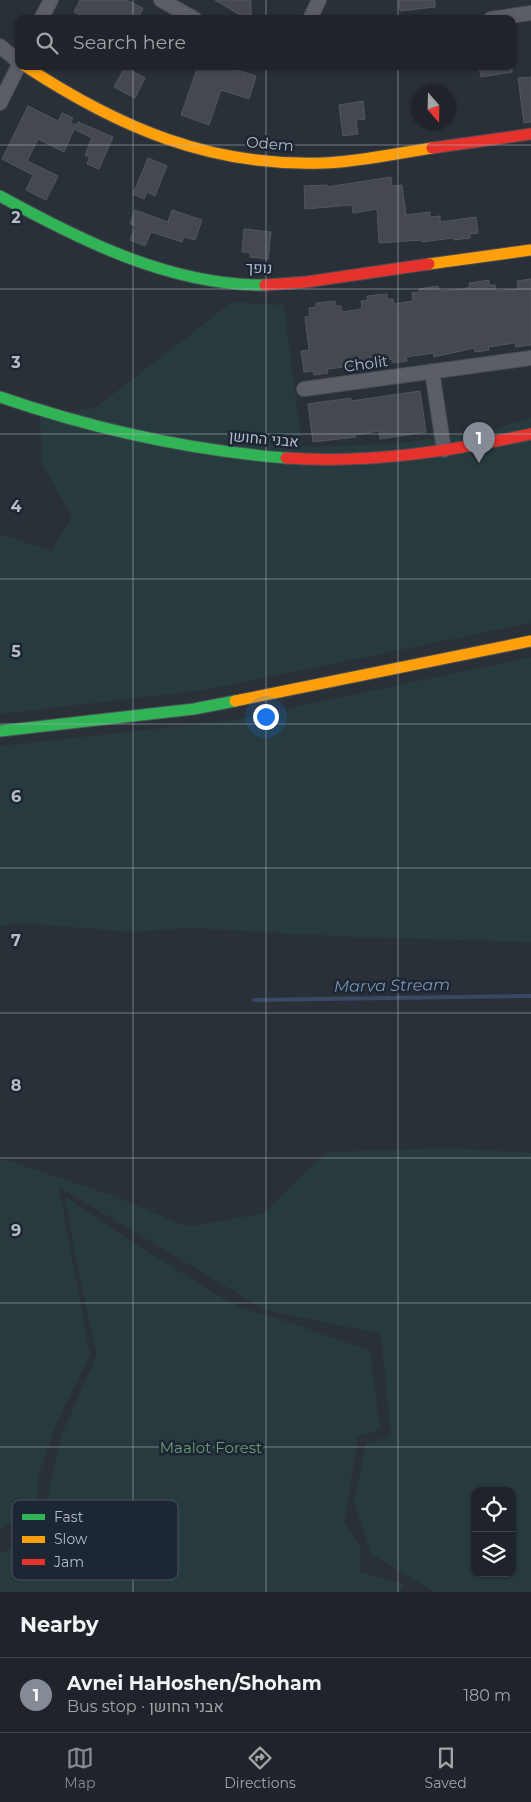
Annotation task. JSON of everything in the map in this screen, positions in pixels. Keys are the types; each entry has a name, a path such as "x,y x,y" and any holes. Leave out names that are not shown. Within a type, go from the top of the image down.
{"street":[{"path":"44,15 51,0"},
{"path":"161,0 181,5 191,15"},
{"path":"312,15 319,0"},
{"path":"516,15 531,13"},
{"path":"0,46 15,59"},
{"path":"0,103 16,70"},
{"name":"Odem","path":"31,70 84,104 135,130 190,148 246,159 293,163 325,162 531,134"},
{"name":"נופך","path":"0,196 58,227 120,254 181,273 230,282 295,283 531,250"},
{"name":"Cholit","path":"304,389 531,358"},
{"path":"432,371 444,450"},
{"name":"אבני החושן","path":"0,397 78,422 128,434 228,452 277,457 332,459 388,456 444,450 531,434"},
{"path":"0,731 194,709 531,641"}],"green space":[{"path":"232,302 284,305 302,447 395,444 487,431 531,418 531,623 205,690 0,714 0,534 51,551 72,517 42,463 40,417 95,408"},
{"path":"531,657 531,942 353,937 192,928 132,932 21,923 0,926 0,746 234,720"},
{"path":"452,1148 531,1153 531,1592 435,1592 371,1554 354,1502 366,1444 391,1435 381,1334 265,1310 59,1187 90,1355 57,1422 38,1476 37,1500 12,1500 12,1522 0,1528 0,1158 116,1197 188,1227 264,1213 327,1152"},
{"name":"Maalot Forest","path":"65,1196 100,1221 220,1297 243,1308 295,1324 370,1351 380,1429 358,1437 344,1522 361,1546 360,1572 404,1584 400,1592 0,1592 0,1553 12,1549 12,1580 178,1580 178,1500 47,1500 62,1433 97,1355 75,1257"}],"building":[{"path":"80,0 126,0 143,8 140,15 102,15 98,13 97,15 80,15 74,12"},
{"path":"215,0 251,0 251,15 240,15"},
{"path":"399,0 435,0 435,7 400,11"},
{"path":"123,70 130,70 145,78 135,98 114,87"},
{"path":"197,70 237,70 256,76 249,99 221,90 209,125 181,115"},
{"path":"480,70 512,70 512,72 481,77"},
{"path":"531,77 531,122 524,123 518,78"},
{"path":"363,101 365,119 356,120 358,134 343,136 339,105"},
{"path":"28,106 58,121 62,113 73,118 70,123 76,125 78,122 113,137 99,169 87,164 90,157 85,155 92,138 74,129 64,152 38,139 27,161 58,176 46,200 26,190 33,175 2,159"},
{"path":"148,158 167,166 155,196 147,192 144,199 133,194"},
{"path":"391,177 392,186 402,185 406,215 430,212 430,217 440,216 440,222 476,217 478,233 470,234 470,238 454,240 453,238 422,242 421,240 379,243 377,209 353,213 352,205 305,209 304,186 327,185 327,187"},
{"path":"135,210 168,222 172,210 202,220 195,240 184,237 182,242 151,232 145,246 130,240 136,226 130,224"},
{"path":"244,229 271,232 268,259 250,257 250,253 242,252"},
{"path":"531,279 531,345 516,347 515,343 488,347 489,350 475,352 474,348 434,357 433,353 406,357 407,361 393,363 392,359 366,363 367,366 352,369 352,366 327,369 328,373 314,375 313,371 304,372 301,351 309,350 305,317 310,316 309,308 316,307 316,303 335,301 336,306 341,306 342,312 362,309 361,301 368,300 367,296 387,294 387,299 393,299 394,304 413,301 412,293 419,292 419,289 438,286 439,291 463,289 470,287 469,283 489,280 489,285 495,285 496,291 518,289 517,281"},
{"path":"420,391 426,432 380,439 379,431 355,435 356,437 313,442 308,404 351,398 351,401"}],"waterway":[{"name":"Marva Stream","path":"254,1000 531,996"}],"traffic: fast":[{"path":"0,196 94,244 161,269 195,278 265,285"},
{"path":"0,397 70,419 177,444 286,458"},
{"path":"0,731 194,709 235,701"}],"traffic: slow":[{"path":"31,70 60,88 130,125 166,139 242,158 282,162 323,163 364,159 432,148"},
{"path":"429,264 531,250"},
{"path":"235,701 531,641"}],"traffic: jam":[{"path":"432,148 531,134"},
{"path":"265,285 306,282 429,264"},
{"path":"286,458 348,459 409,455 531,434"}],"place":[{"name":"Avnei HaHoshen/Shoham","path":"479,463"}]}
